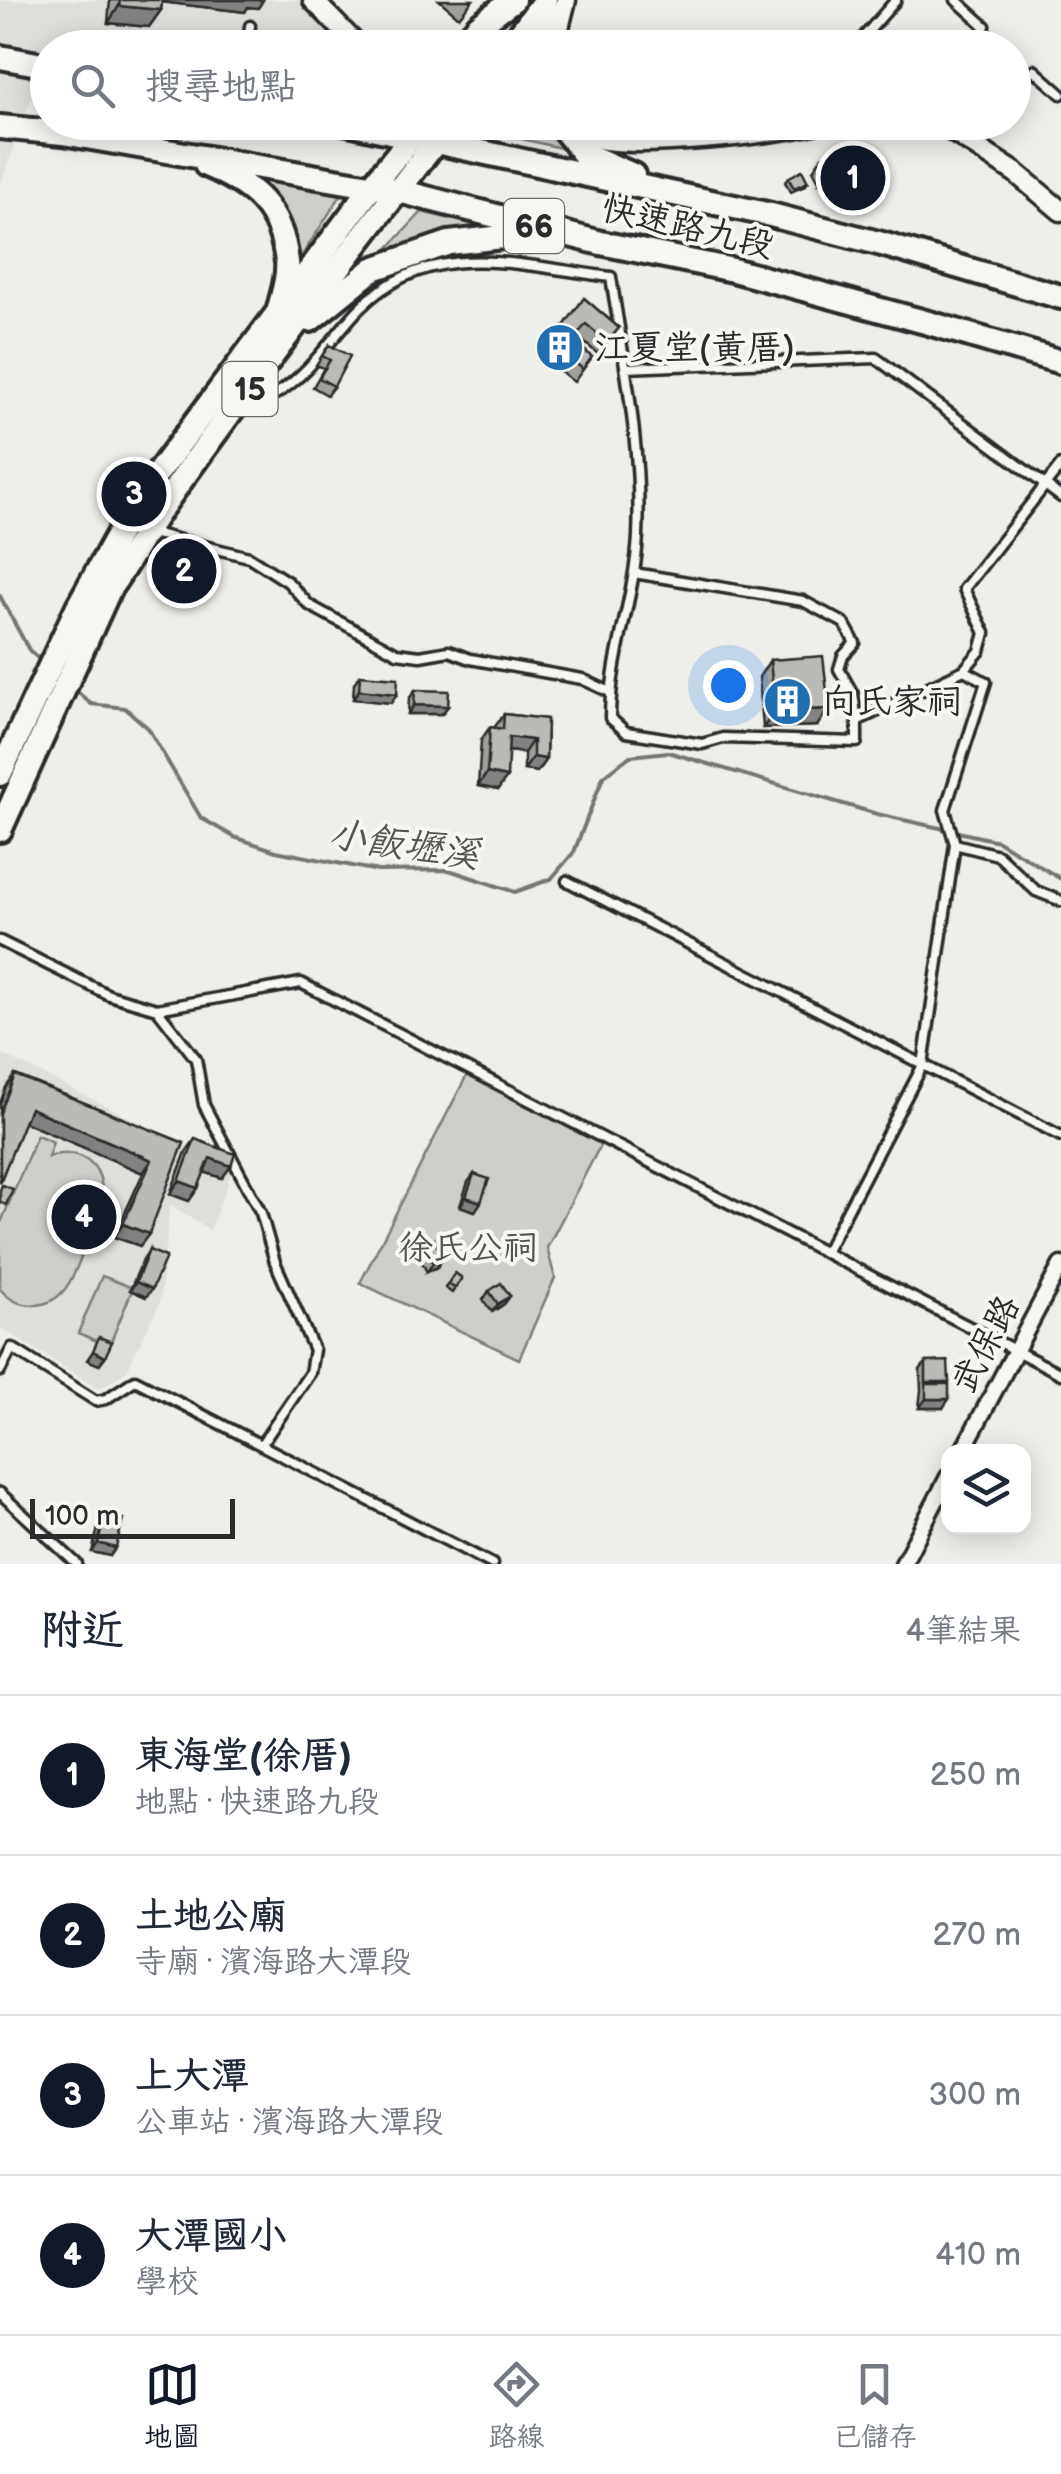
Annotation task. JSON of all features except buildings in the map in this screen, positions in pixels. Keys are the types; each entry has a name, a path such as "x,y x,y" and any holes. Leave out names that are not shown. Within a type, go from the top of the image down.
{"main road":[{"path":"475,30 513,0"},
{"path":"492,30 513,0"},
{"path":"522,30 546,0"},
{"path":"540,30 546,0"},
{"path":"0,58 30,63"},
{"name":"快速路九段","path":"0,127 30,130"},
{"name":"快速路九段","path":"108,140 398,191 601,244 733,270 1061,362"},
{"name":"15","path":"0,830 6,772 62,664 147,532 235,410 282,327 373,186 416,140"},
{"name":"15","path":"62,664 78,606 126,521 170,457 398,191 421,140"},
{"name":"快速路九段","path":"468,140 882,244 1061,298"},
{"path":"573,140 583,152 678,195"},
{"path":"176,151 231,176 252,189 268,206 288,265 282,327"},
{"path":"282,327 373,269 449,243 512,236 601,244"}],"street":[{"path":"313,0 342,30"},
{"path":"558,30 566,0"},
{"path":"966,140 1016,173 1061,211"},
{"name":"武保路","path":"966,1444 1061,1265"},
{"path":"903,1564 941,1491"}],"lane":[{"path":"870,30 896,0"},
{"path":"956,0 985,26 983,30"},
{"path":"249,30 250,26"},
{"path":"1034,70 1061,94"},
{"path":"235,410 279,392 314,361 361,307 402,275 431,264 468,261 611,277 636,440 638,536 610,692 610,718 626,732 702,744 723,738 857,742 853,694 840,669 843,656 855,643 844,623 803,601 634,573"},
{"path":"624,368 876,358 1061,498"},
{"path":"857,721 964,670 980,651 985,633 964,589 1061,465"},
{"path":"126,521 147,532 250,556 335,622 396,653 420,656 448,651 470,659 582,679 610,692"},
{"path":"826,1251 923,1065 955,844 945,810 986,682 964,670"},
{"path":"955,844 998,855 1036,891 1061,900"},
{"path":"568,881 1061,1136"},
{"path":"0,941 108,994 156,1009 300,982 1061,1374"},
{"path":"156,1009 196,1059 204,1105 262,1213 275,1262 314,1350 310,1372 261,1444"},
{"path":"0,1371 12,1348 96,1401 135,1380 492,1564"},
{"path":"0,1493 77,1564"}],"shaded area":[{"path":"0,0 308,0 333,30 30,30 30,102 0,186"},
{"path":"0,1053 233,1169 210,1230 170,1205 160,1302 126,1372 98,1389 0,1327"}],"green space":[{"path":"526,140 558,140 565,149"},
{"path":"257,177 343,192 299,260 279,205"},
{"path":"422,212 487,228 380,257"},
{"name":"徐氏公祠","path":"468,1073 602,1142 547,1248 555,1278 519,1359 360,1283"},
{"path":"37,1135 53,1142 48,1157 73,1154 91,1163 101,1182 102,1194 96,1221 69,1284 55,1299 34,1305 15,1301 0,1289 0,1225"},
{"path":"102,1276 133,1288 109,1346 78,1333"}],"waterway":[{"name":"小飯壢溪","path":"0,596 29,650 44,664"},
{"name":"小飯壢溪","path":"74,689 91,704 125,708 148,728 201,818 234,837 276,851 378,871 449,870 515,892 551,879 574,852 603,777 630,756 668,752 877,814 998,841 1061,879"}],"place":[{"name":"東海堂(徐厝)","path":"853,178"},
{"name":"江夏堂(黃厝)","path":"559,347"},
{"name":"上大潭","path":"134,494"},
{"name":"土地公廟","path":"184,571"},
{"name":"向氏家祠","path":"787,701"},
{"name":"大潭國小","path":"84,1217"}]}
